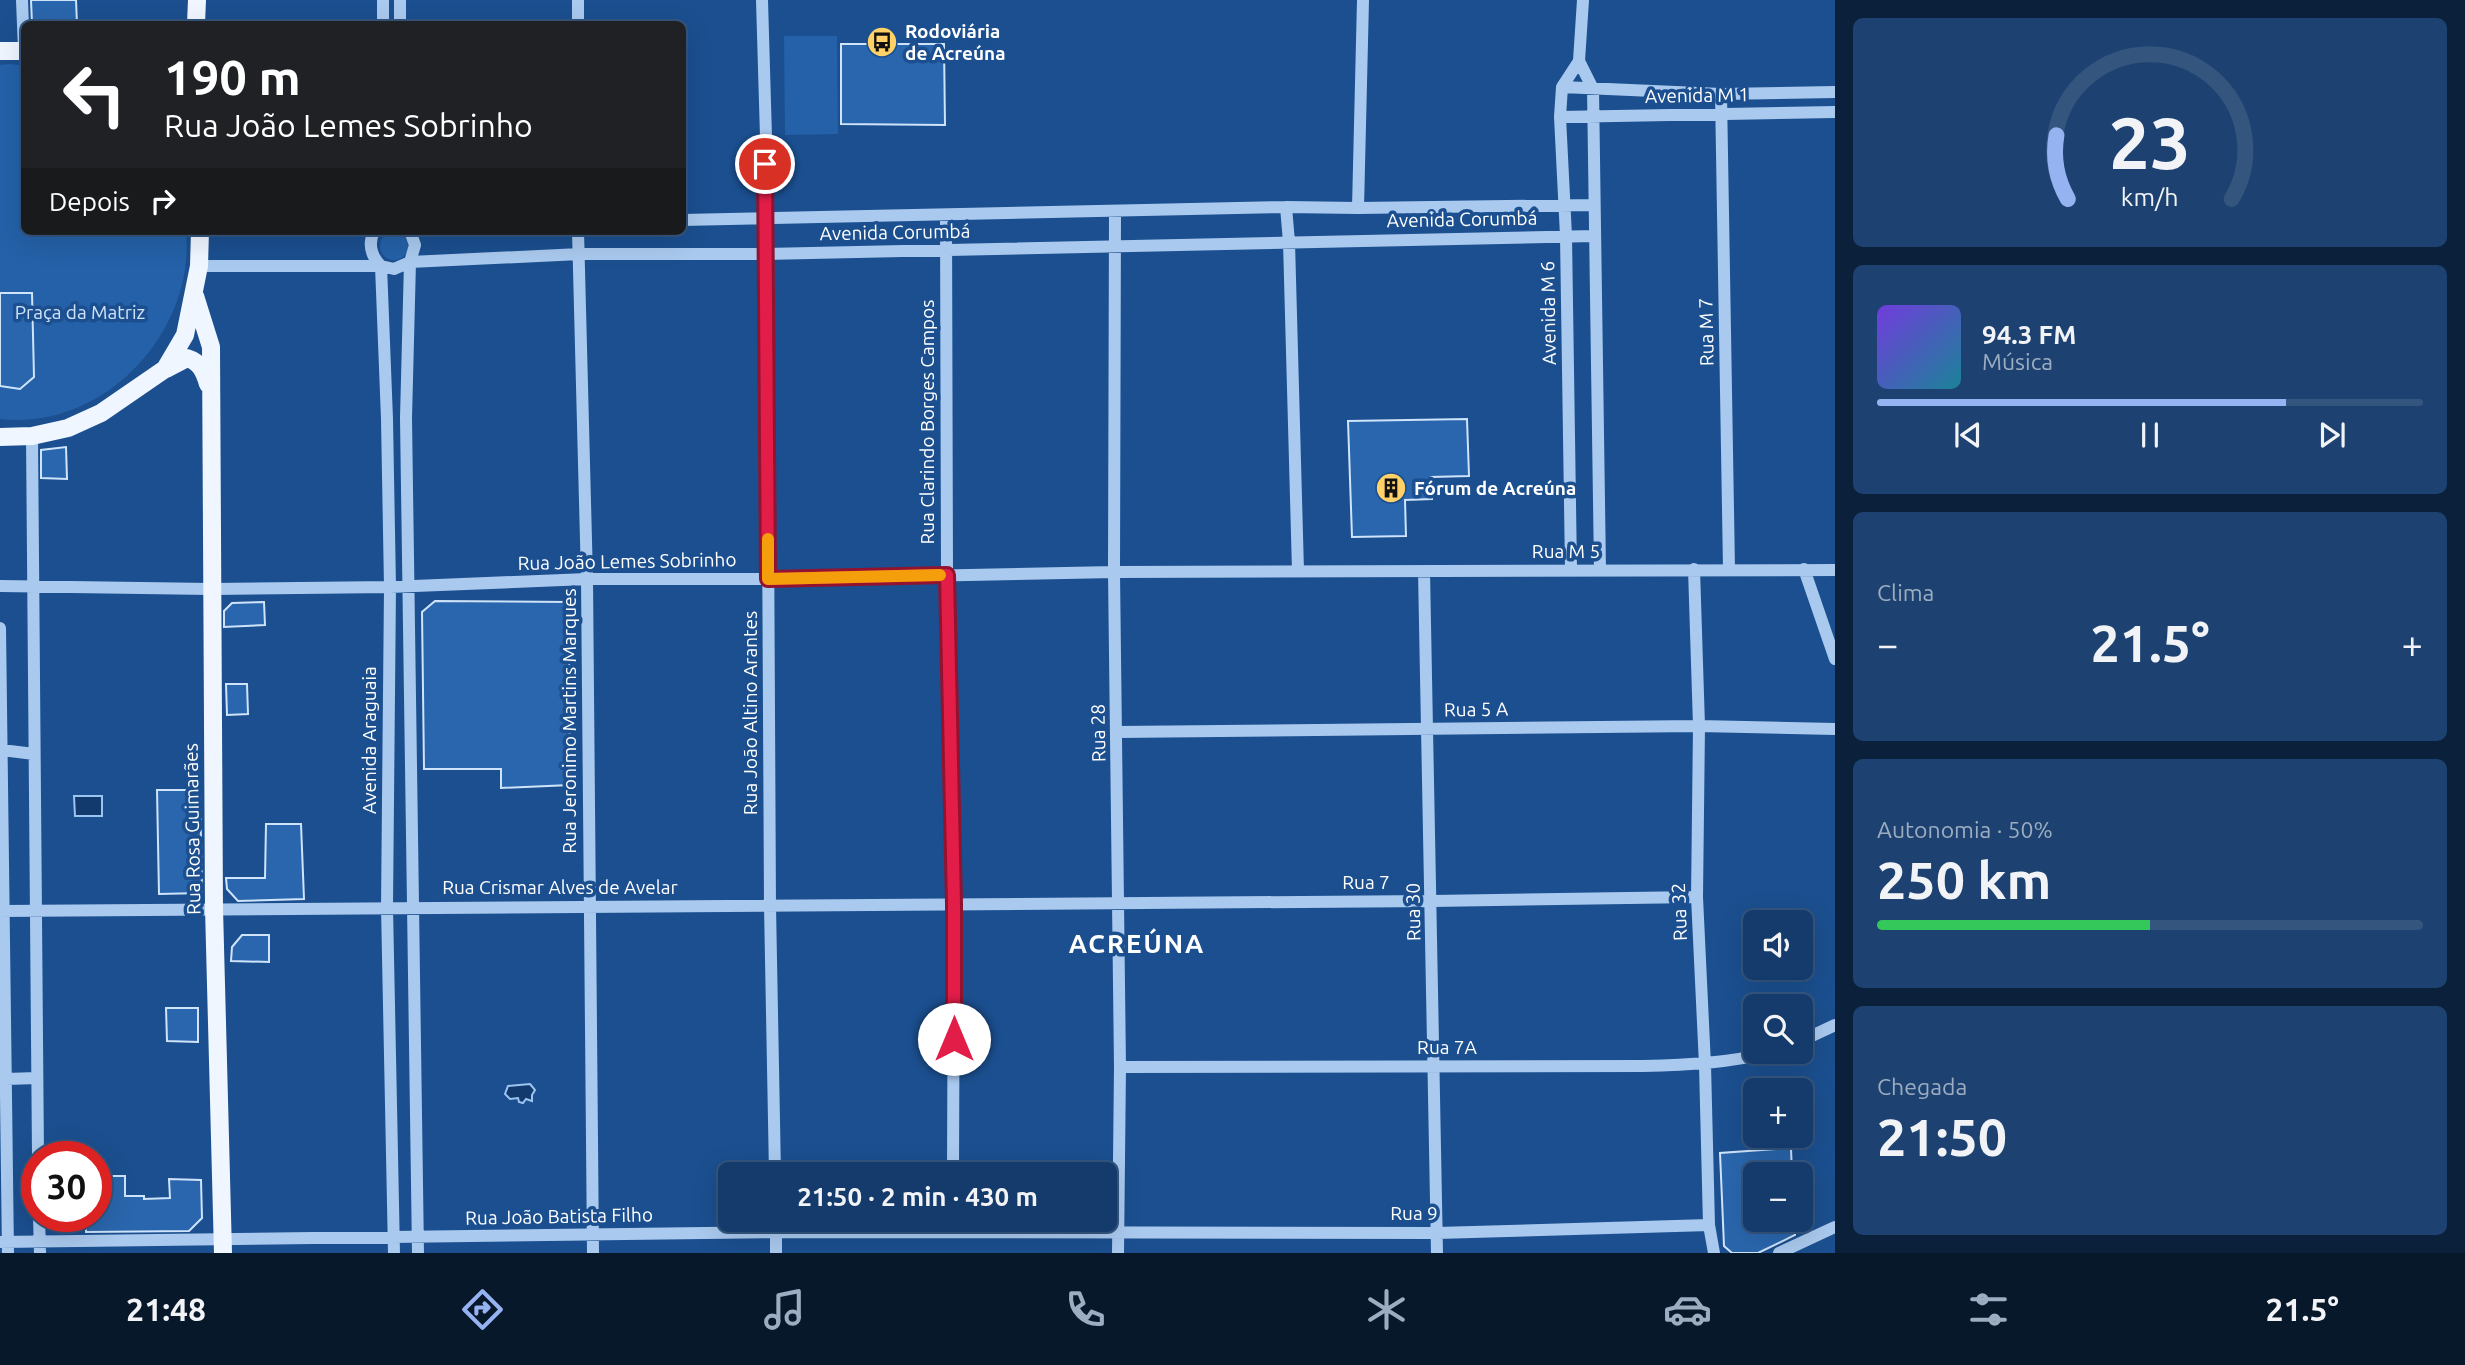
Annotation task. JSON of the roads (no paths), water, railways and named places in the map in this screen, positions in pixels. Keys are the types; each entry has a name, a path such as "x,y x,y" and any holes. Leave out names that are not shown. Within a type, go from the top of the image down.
{"main road":[{"path":"196,21 197,0"},
{"path":"0,51 21,51"},
{"path":"0,437 32,436 68,428 101,413 165,369 185,335 195,296 200,235"},
{"name":"Rua Rosa Guimarães","path":"195,296 211,347 214,908 223,1247"},
{"name":"Rua Rosa Guimarães","path":"165,369 187,358 195,360 204,371 211,405"}],"street":[{"path":"22,0 23,21"},
{"path":"383,0 383,21"},
{"path":"400,0 400,21"},
{"path":"578,21 579,0"},
{"name":"Rua João Altino Arantes","path":"762,0 766,137 770,906 775,1162"},
{"path":"1358,208 1363,0"},
{"name":"Avenida M 6","path":"1571,570 1566,236 1560,117 1562,87 1579,61 1583,0"},
{"path":"1579,61 1593,89 1600,570"},
{"name":"Avenida M 1","path":"1562,87 1721,94 1835,92"},
{"path":"1791,113 1793,93"},
{"name":"Rua M 7","path":"1721,94 1729,569"},
{"name":"Avenida M 1","path":"1560,117 1835,112"},
{"name":"Avenida Corumbá","path":"686,220 1286,207 1594,205"},
{"path":"1286,207 1290,242 1298,571"},
{"name":"Rua 28","path":"1115,212 1114,572 1120,1067 1118,1253"},
{"name":"Rua Clarindo Borges Campos","path":"946,215 947,575 954,904 953,1162"},
{"name":"Avenida Araguaia","path":"373,235 371,251 381,266 387,419 390,587 387,906 394,1253"},
{"path":"411,235 415,253 410,262 406,418 418,1253"},
{"name":"Rua Jeronimo Martins Marques","path":"578,235 587,579 593,1253"},
{"name":"Avenida Corumbá","path":"199,267 381,266 394,270 410,262 580,254 765,254 1594,236"},
{"path":"387,419 406,418"},
{"path":"32,436 38,1141"},
{"name":"Rua 32","path":"1694,569 1699,726 1697,897 1709,1225 1714,1253"},
{"path":"1804,569 1835,659"},
{"name":"Rua 30","path":"1424,570 1437,1253"},
{"name":"Rua M 5","path":"1298,571 1835,570"},
{"name":"Rua João Lemes Sobrinho","path":"0,586 211,589 390,587 587,579 1298,571"},
{"path":"0,628 6,1079 5,1246"},
{"name":"Rua 5 A","path":"1117,732 1699,726 1835,729"},
{"path":"388,745 412,745"},
{"path":"2,750 34,754"},
{"name":"Rua 7","path":"1119,903 1697,897"},
{"name":"Rua Crismar Alves de Avelar","path":"2,911 387,906 1119,903"},
{"path":"1813,1035 1835,1025"},
{"name":"Rua 7A","path":"1120,1067 1705,1065 1743,1059"},
{"path":"391,1074 416,1074"},
{"path":"6,1079 37,1078"},
{"name":"Rua 9","path":"1118,1232 1437,1233 1709,1225"},
{"path":"1779,1253 1835,1227"},
{"name":"Rua João Batista Filho","path":"5,1246 223,1247 418,1237 592,1235 718,1229"},
{"path":"776,1232 776,1253"}],"place":[{"name":"Rodoviária de Acreúna","path":"882,42"},
{"name":"Fórum de Acreúna","path":"1391,488"}],"district":[{"name":"ACREÚNA","path":"1137,944"}],"park label":[{"name":"Praça da Matriz","path":"80,312"}]}
